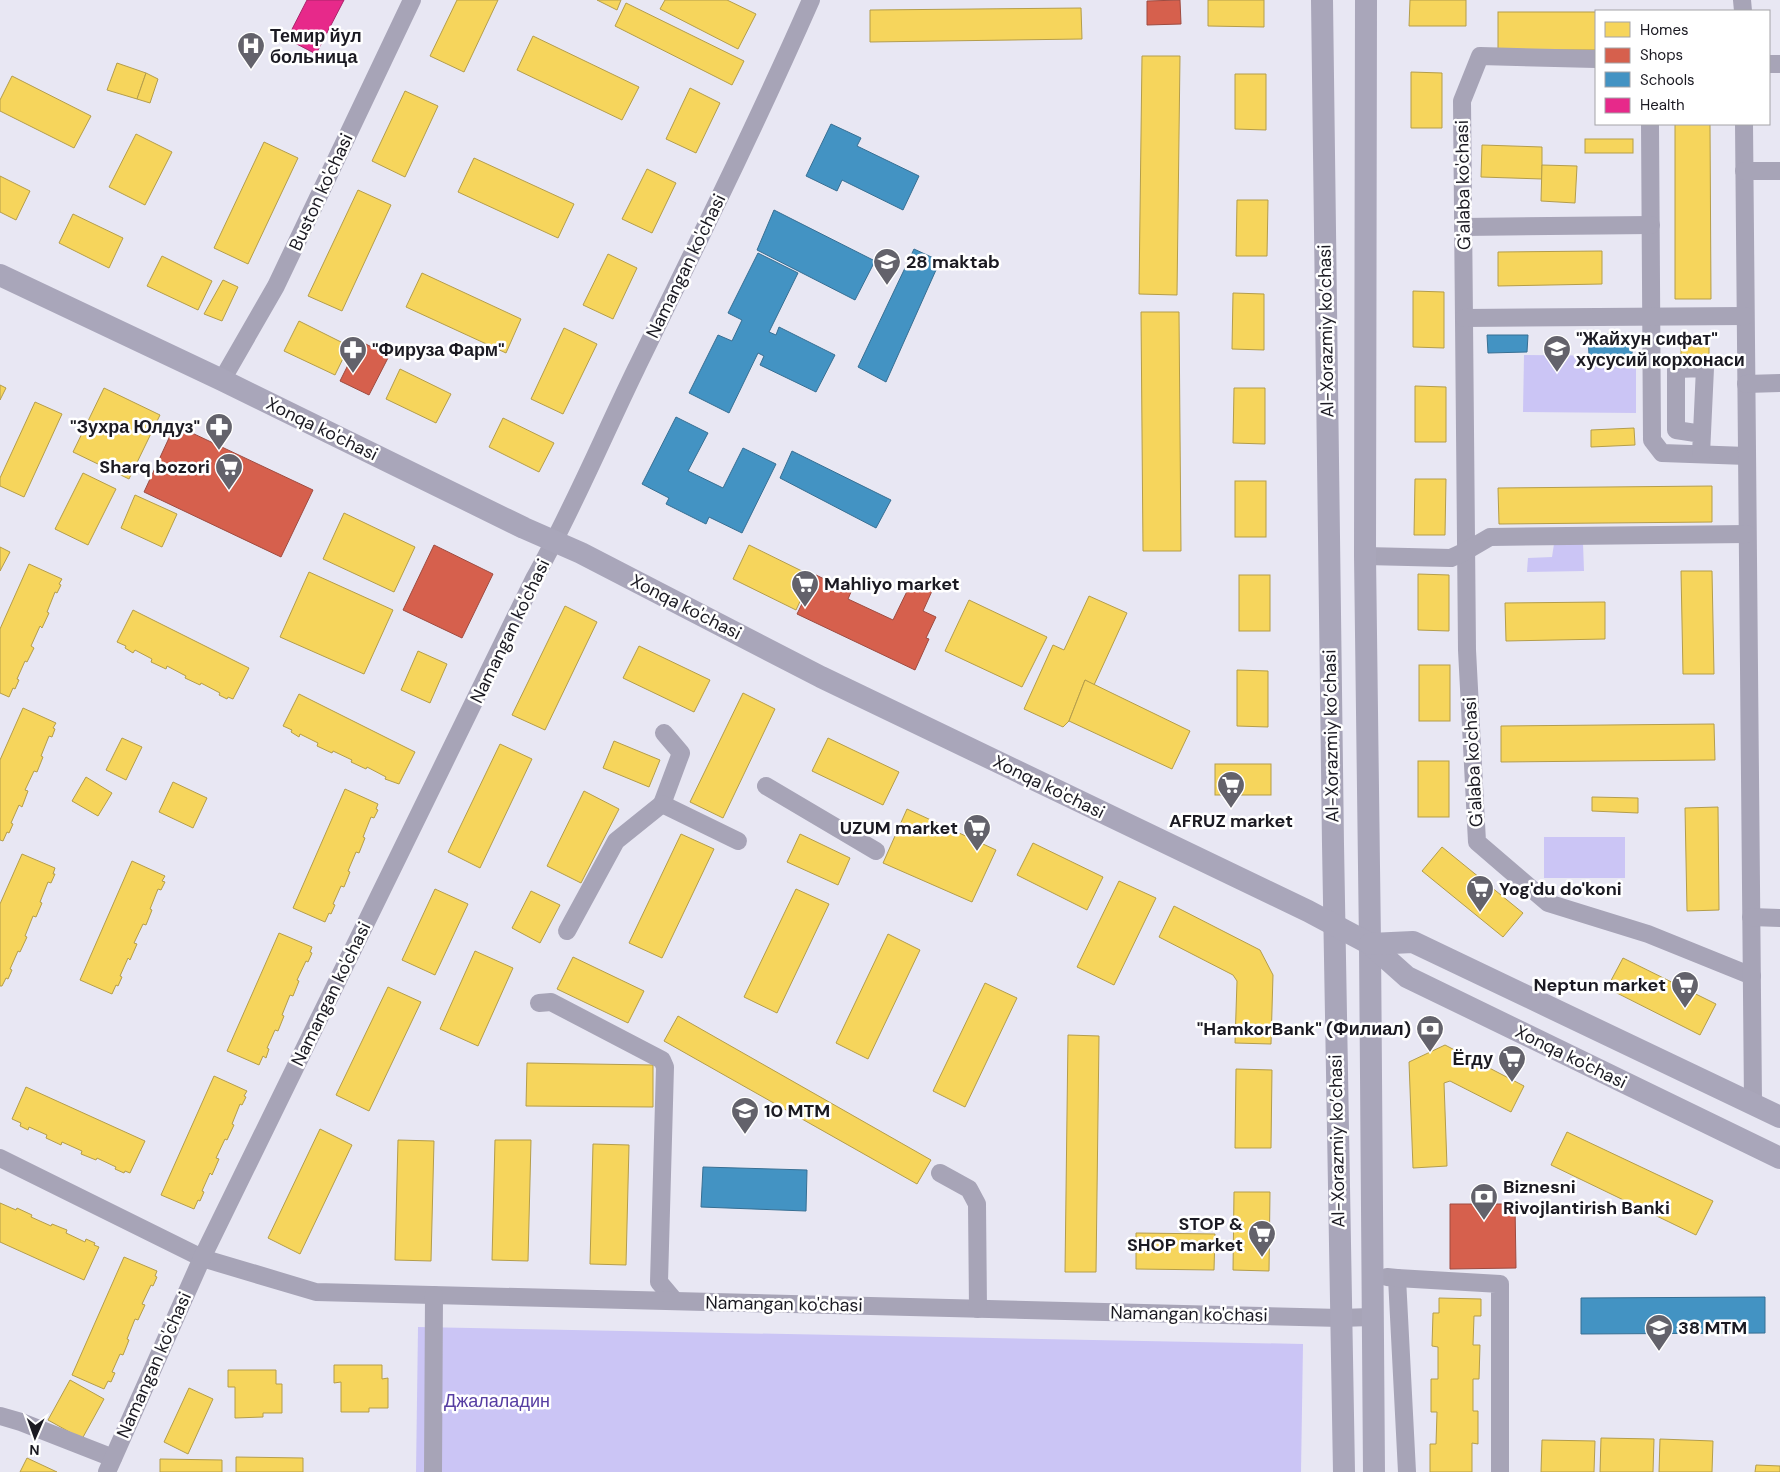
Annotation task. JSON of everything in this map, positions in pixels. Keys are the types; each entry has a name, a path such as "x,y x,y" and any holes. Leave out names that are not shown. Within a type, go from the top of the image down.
{"main road":[{"name":"Al-Xorazmiy ko’chasi","path":"1322,0 1334,925 1344,1472"},
{"name":"Al-Xorazmiy ko’chasi","path":"1366,0 1365,556 1374,1472"},
{"name":"Xonqa ko'chasi","path":"0,275 222,380 524,528 555,541 821,677 1334,925 1370,944 1407,978 1780,1158"},
{"name":"Xonqa ko'chasi","path":"1370,944 1413,942 1780,1117"}],"street":[{"name":"Buston ko'chasi","path":"222,380 276,286 412,0"},
{"name":"Namangan ko'chasi","path":"110,1465 202,1258 534,579 555,541 602,439 764,106 811,0"},
{"name":"G'alaba ko'chasi","path":"1595,59 1480,56 1462,101 1467,650 1477,842 1548,903 1648,934 1752,976"},
{"path":"1650,125 1652,440 1662,453 1746,456"},
{"path":"1744,125 1753,1103"},
{"path":"1744,171 1780,171"},
{"path":"1463,227 1651,225"},
{"path":"1464,318 1745,316"},
{"path":"1746,384 1780,383"},
{"path":"1701,454 1702,434"},
{"path":"1365,556 1452,558 1466,552 1490,537 1747,534"},
{"path":"567,931 616,841 662,804 682,753 664,733"},
{"path":"766,786 876,851"},
{"path":"662,804 738,841"},
{"path":"1751,917 1780,918"},
{"path":"539,1003 551,1002 662,1060 665,1067 659,1282 675,1301"},
{"name":"Namangan ko'chasi","path":"0,1158 202,1258 316,1292 1340,1318 1372,1317"},
{"path":"940,1173 969,1189 977,1204 978,1309"},
{"path":"1371,1275 1500,1284 1500,1472"},
{"path":"1397,1278 1407,1472"},
{"path":"433,1472 434,1295"},
{"path":"0,1416 21,1422 110,1465"}],"green space":[{"path":"1524,355 1636,356 1636,413 1523,412"},
{"path":"1583,543 1584,571 1527,572 1528,558 1552,557 1554,544"},
{"path":"1544,837 1625,837 1625,878 1544,878"},
{"name":"Джалаладин","path":"418,1327 1303,1344 1301,1472 416,1472"}],"building: Homes":[{"path":"457,0 498,0 464,72 430,56"},
{"path":"597,0 621,0 617,10"},
{"path":"665,0 727,0 756,14 738,49 660,9"},
{"path":"1208,0 1264,0 1264,27 1208,26"},
{"path":"1410,0 1466,0 1466,26 1409,26"},
{"path":"626,3 744,61 732,85 615,26"},
{"path":"1081,8 1082,39 870,42 870,10"},
{"path":"1498,12 1595,12 1595,50 1498,50"},
{"path":"533,36 639,87 622,120 517,70"},
{"path":"1142,56 1180,56 1177,295 1139,294"},
{"path":"117,63 146,73 137,99 107,90"},
{"path":"1411,72 1442,73 1442,128 1411,128"},
{"path":"146,73 158,79 150,103 137,99"},
{"path":"1235,74 1266,74 1266,130 1235,129"},
{"path":"12,76 91,116 74,148 0,111 0,100"},
{"path":"690,88 720,103 696,153 666,139"},
{"path":"405,91 438,106 405,177 372,161"},
{"path":"1675,125 1710,125 1711,299 1675,299"},
{"path":"136,134 172,152 145,205 109,187"},
{"path":"1585,139 1633,139 1633,153 1585,153"},
{"path":"264,142 298,158 248,264 214,248"},
{"path":"1482,145 1542,147 1542,179 1481,177"},
{"path":"474,158 574,204 558,238 458,192"},
{"path":"1542,165 1577,166 1575,203 1541,201"},
{"path":"647,169 676,183 652,233 622,219"},
{"path":"0,176 30,191 16,220 0,212"},
{"path":"358,190 391,205 342,311 308,296"},
{"path":"1237,200 1268,200 1267,256 1236,256"},
{"path":"73,214 123,238 109,268 59,243"},
{"path":"1602,251 1602,284 1498,286 1498,252"},
{"path":"608,254 637,268 613,319 583,305"},
{"path":"162,256 212,281 198,310 147,286"},
{"path":"422,273 521,319 506,353 406,307"},
{"path":"223,280 238,287 222,321 204,314"},
{"path":"1413,291 1444,292 1444,348 1413,347"},
{"path":"1233,293 1264,294 1264,350 1232,349"},
{"path":"1141,312 1179,312 1181,551 1143,551"},
{"path":"299,321 349,346 335,375 284,351"},
{"path":"564,328 597,344 563,414 531,399"},
{"path":"1681,337 1709,338 1709,361 1693,361 1693,355 1681,355"},
{"path":"1681,355 1693,355 1693,364 1681,364"},
{"path":"400,369 451,394 436,423 386,399"},
{"path":"0,385 6,388 0,400"},
{"path":"1415,386 1446,387 1446,442 1415,442"},
{"path":"104,388 160,415 129,479 73,452"},
{"path":"1234,388 1265,388 1265,444 1233,443"},
{"path":"35,402 62,414 24,497 0,486 0,478"},
{"path":"503,418 554,443 539,472 489,447"},
{"path":"1634,428 1635,445 1591,447 1591,430"},
{"path":"83,473 116,489 88,545 55,529"},
{"path":"1415,479 1446,479 1445,535 1414,535"},
{"path":"1235,481 1266,481 1266,537 1235,537"},
{"path":"1712,486 1712,522 1499,524 1498,488"},
{"path":"135,495 177,514 162,547 121,528"},
{"path":"344,513 415,547 394,592 323,559"},
{"path":"749,545 812,576 796,610 733,579"},
{"path":"0,547 10,552 0,571"},
{"path":"29,564 62,579 59,584 61,585 57,593 55,592 47,612 49,613 42,628 40,626 31,646 34,648 27,662 25,661 15,689 13,688 9,697 0,693 0,629"},
{"path":"1681,571 1712,571 1714,674 1683,674"},
{"path":"309,572 393,610 364,674 280,637"},
{"path":"1418,574 1449,575 1449,631 1418,630"},
{"path":"1239,575 1270,575 1270,631 1239,631"},
{"path":"1089,596 1127,613 1094,685 1085,680 1069,721 1063,727 1024,709 1053,645 1064,650"},
{"path":"969,600 1047,637 1022,687 945,651"},
{"path":"1605,602 1605,639 1506,641 1505,603"},
{"path":"565,606 597,622 545,730 512,715"},
{"path":"133,610 249,668 233,699 228,697 227,699 201,683 200,685 185,678 186,676 167,666 166,669 151,662 152,659 135,650 133,653 125,648 126,646 117,642"},
{"path":"639,646 710,680 694,712 623,678"},
{"path":"418,651 447,664 430,703 401,690"},
{"path":"1419,665 1450,665 1450,721 1419,721"},
{"path":"1237,670 1268,671 1268,727 1237,726"},
{"path":"1085,680 1190,731 1172,769 1069,721"},
{"path":"743,693 775,709 723,818 690,802"},
{"path":"299,694 415,752 399,784 385,779 386,777 367,767 366,769 351,762 352,760 333,751 332,753 317,746 318,743 300,734 299,737 291,732 292,730 283,726"},
{"path":"23,708 56,723 53,728 55,729 52,737 49,736 41,756 43,757 37,772 34,771 25,790 28,791 22,807 19,805 9,833 7,832 3,841 0,840 0,760"},
{"path":"1714,724 1715,760 1501,762 1501,726"},
{"path":"122,738 142,747 126,780 106,770"},
{"path":"828,738 899,772 883,805 812,771"},
{"path":"614,741 660,760 649,787 603,768"},
{"path":"500,744 532,759 480,868 448,852"},
{"path":"1418,761 1449,761 1449,817 1418,817"},
{"path":"1215,764 1271,764 1271,795 1215,795"},
{"path":"86,777 112,793 98,816 72,801"},
{"path":"173,782 207,798 193,828 159,812"},
{"path":"345,789 378,804 376,809 378,810 374,818 371,817 359,853 356,852 344,887 341,886 331,914 329,913 325,922 293,908"},
{"path":"584,791 619,809 581,883 547,866"},
{"path":"1592,797 1638,798 1638,813 1592,811"},
{"path":"1718,807 1719,910 1687,911 1685,808"},
{"path":"907,809 996,850 972,902 883,863"},
{"path":"681,834 714,849 662,958 629,943"},
{"path":"800,834 850,858 838,885 787,862"},
{"path":"1033,843 1103,877 1087,910 1017,875"},
{"path":"1442,847 1523,913 1503,937 1422,871"},
{"path":"22,854 55,868 53,874 55,874 51,883 48,882 40,902 42,903 36,917 33,916 25,936 27,937 20,952 18,951 8,979 6,978 2,986 0,986 0,904"},
{"path":"132,861 165,876 162,881 165,882 161,890 158,889 146,925 143,924 134,943 137,944 130,960 128,958 118,986 116,985 112,994 80,980"},
{"path":"1119,881 1156,898 1114,985 1077,967"},
{"path":"435,889 468,904 435,975 402,960"},
{"path":"796,889 829,904 777,1013 744,997"},
{"path":"531,891 560,905 540,943 512,928"},
{"path":"1174,906 1260,950 1273,975 1271,1044 1235,1043 1237,981 1233,975 1159,937"},
{"path":"279,933 312,947 310,952 312,953 297,980 299,981 293,996 290,995 278,1031 275,1030 267,1048 269,1049 266,1058 263,1056 259,1065 227,1051"},
{"path":"888,934 920,950 868,1059 836,1043"},
{"path":"475,951 513,968 478,1046 440,1029"},
{"path":"573,957 644,991 628,1023 557,989"},
{"path":"1623,958 1716,1004 1700,1035 1607,988"},
{"path":"985,983 1017,998 965,1107 933,1091"},
{"path":"388,987 421,1002 369,1111 336,1095"},
{"path":"678,1016 931,1160 917,1184 664,1041"},
{"path":"1068,1035 1099,1036 1096,1272 1065,1272"},
{"path":"1445,1045 1524,1086 1511,1112 1450,1081 1444,1083 1447,1166 1413,1168 1409,1062"},
{"path":"527,1063 653,1065 653,1107 526,1106"},
{"path":"1236,1069 1272,1070 1271,1148 1235,1148"},
{"path":"214,1076 247,1091 244,1096 246,1097 242,1105 240,1104 232,1124 234,1125 216,1158 219,1159 212,1175 210,1173 200,1201 198,1200 194,1209 161,1195"},
{"path":"26,1087 145,1141 130,1173 125,1171 124,1173 97,1158 96,1160 81,1154 82,1151 62,1142 61,1145 46,1138 47,1135 29,1127 28,1130 20,1126 21,1123 12,1119"},
{"path":"320,1129 352,1145 300,1254 268,1238"},
{"path":"1567,1132 1713,1201 1696,1235 1551,1165"},
{"path":"398,1140 434,1141 431,1261 395,1260"},
{"path":"495,1140 531,1140 528,1261 492,1260"},
{"path":"593,1144 629,1145 626,1265 590,1264"},
{"path":"1234,1192 1270,1192 1269,1271 1233,1270"},
{"path":"0,1203 16,1210 17,1208 51,1226 52,1224 67,1230 66,1233 85,1242 86,1239 95,1243 94,1245 99,1247 84,1280 0,1242"},
{"path":"1136,1233 1215,1234 1214,1270 1136,1269"},
{"path":"124,1257 157,1271 155,1276 157,1277 142,1304 145,1305 138,1320 135,1319 123,1355 120,1354 112,1372 115,1373 111,1382 108,1381 104,1389 72,1375"},
{"path":"1439,1298 1481,1299 1481,1316 1474,1316 1473,1345 1480,1345 1479,1379 1473,1379 1473,1411 1478,1411 1478,1444 1472,1443 1472,1472 1430,1472 1430,1444 1436,1444 1437,1412 1431,1412 1431,1379 1438,1379 1438,1347 1432,1346 1433,1313 1439,1313"},
{"path":"334,1365 382,1365 382,1379 388,1378 388,1408 369,1408 369,1412 341,1412 341,1382 334,1383"},
{"path":"228,1370 276,1370 276,1384 282,1384 282,1413 263,1413 263,1417 235,1418 235,1387 228,1387"},
{"path":"70,1380 104,1399 82,1439 48,1420"},
{"path":"189,1388 213,1399 188,1454 164,1442"},
{"path":"1601,1438 1654,1439 1653,1472 1600,1472"},
{"path":"1660,1439 1713,1441 1712,1472 1659,1472"},
{"path":"1542,1440 1595,1441 1594,1472 1541,1472"},
{"path":"236,1457 303,1458 303,1472 236,1472"},
{"path":"27,1458 57,1472 20,1472"},
{"path":"160,1459 222,1460 222,1472 160,1472"},
{"path":"1756,1465 1780,1466 1780,1472 1755,1472"}],"building: Shops":[{"path":"1180,0 1181,24 1147,25 1147,1"},
{"path":"360,341 389,356 369,395 340,381"},
{"name":"Sharq bozori","path":"175,425 313,490 281,557 144,492"},
{"path":"434,545 493,574 462,638 403,610"},
{"path":"816,575 851,592 848,599 893,620 912,581 932,591 923,611 936,617 926,638 929,639 915,670 797,614"},
{"path":"1450,1204 1515,1204 1516,1268 1450,1269"}],"building: Schools":[{"path":"831,124 861,138 857,146 919,176 903,210 842,180 837,191 806,176"},
{"path":"774,210 875,261 855,300 757,250"},
{"path":"914,249 940,261 886,382 858,367"},
{"path":"758,253 798,273 769,332 776,335 779,327 835,355 816,392 760,365 764,356 758,353 729,413 689,393 718,335 732,341 742,320 728,313"},
{"path":"1588,334 1633,334 1632,355 1589,355"},
{"path":"1487,335 1528,335 1527,352 1488,353"},
{"path":"676,417 708,433 688,471 723,488 743,448 776,464 742,533 709,517 706,524 666,504 669,498 642,484"},
{"path":"792,451 891,500 876,528 780,478"},
{"path":"703,1167 807,1170 806,1211 701,1207"},
{"path":"1765,1297 1765,1333 1581,1334 1581,1298"}],"building: Health":[{"path":"307,0 344,0 316,54 287,39"}],"place":[{"name":"Темир йул больница","path":"251,70"},
{"name":"28 maktab","path":"887,286"},
{"name":"\"Жайхун сифат\" хусусий корхонаси","path":"1557,373"},
{"name":"\"Фируза Фарм\"","path":"353,374"},
{"name":"\"Зухра Юлдуз\"","path":"219,451"},
{"name":"Sharq bozori","path":"229,491"},
{"name":"Mahliyo market","path":"805,608"},
{"name":"AFRUZ market","path":"1231,809"},
{"name":"UZUM market","path":"977,852"},
{"name":"Yog'du do'koni","path":"1480,913"},
{"name":"Neptun market","path":"1685,1009"},
{"name":"\"HamkorBank\" (Филиал)","path":"1430,1053"},
{"name":"Ёгду","path":"1512,1083"},
{"name":"10 MTM","path":"745,1135"},
{"name":"Biznesni Rivojlantirish Banki","path":"1484,1221"},
{"name":"STOP & SHOP market","path":"1262,1258"},
{"name":"38 MTM","path":"1659,1352"}]}
